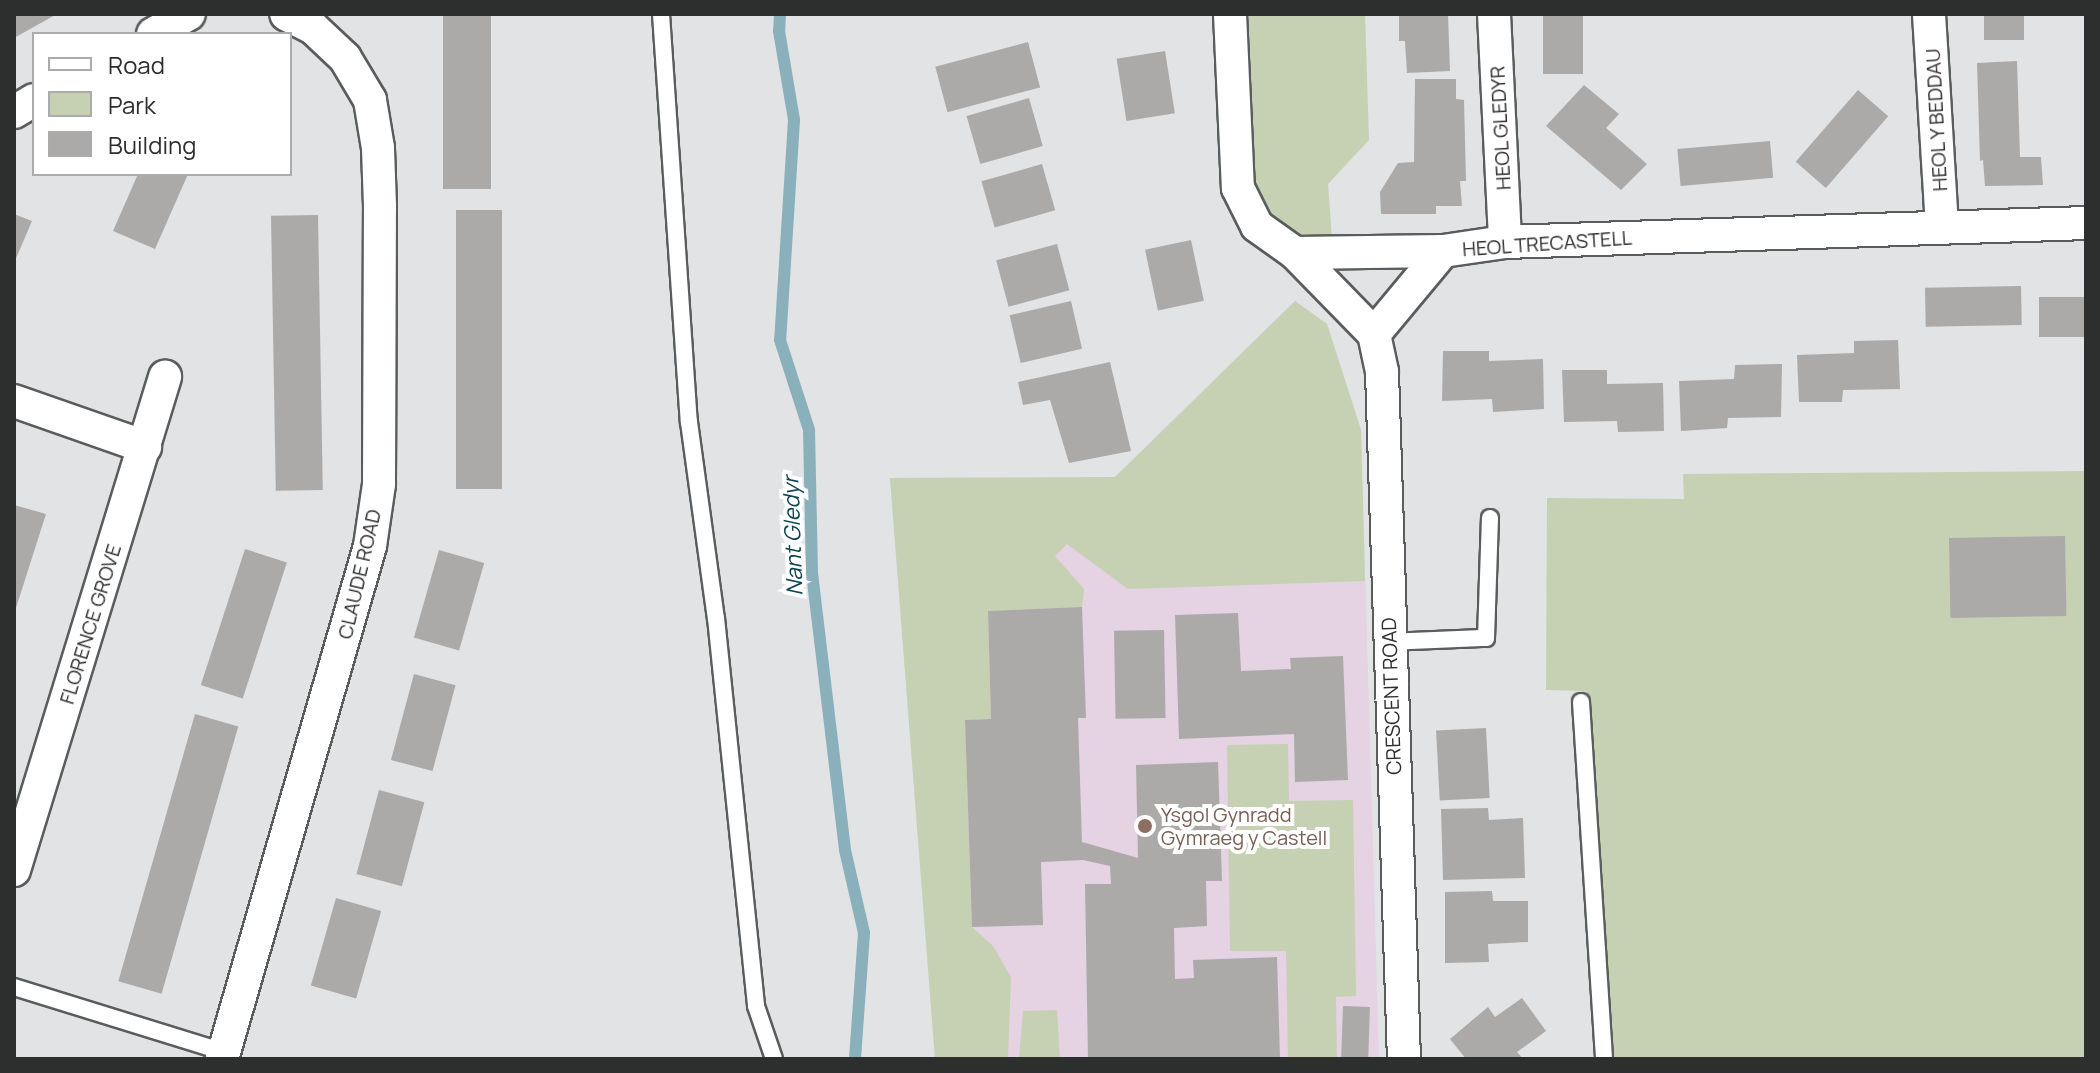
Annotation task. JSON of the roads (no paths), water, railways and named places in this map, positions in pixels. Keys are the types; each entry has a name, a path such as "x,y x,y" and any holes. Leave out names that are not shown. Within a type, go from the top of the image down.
{"street":[{"path":"157,32 189,14"},
{"name":"CLAUDE ROAD","path":"223,1056 370,546 379,484 380,206 378,148 370,100 345,58 313,28 286,14"},
{"path":"1230,14 1238,188 1257,226 1295,253 1374,334"},
{"name":"HEOL GLEDYR","path":"1494,14 1505,242"},
{"name":"HEOL Y BEDDAU","path":"1929,14 1942,226"},
{"path":"14,112 32,101"},
{"name":"HEOL TRECASTELL","path":"1374,334 1443,251 1505,242 2086,223"},
{"path":"1295,253 1443,251"},
{"name":"CRESCENT ROAD","path":"1374,334 1382,372 1404,1059"},
{"name":"FLORENCE GROVE","path":"14,870 165,377"},
{"path":"14,401 145,447"}],"lane":[{"path":"661,14 689,422 716,618 756,1006 774,1059"},
{"path":"1389,642 1486,638 1490,518"},
{"path":"1581,702 1604,1059"},
{"path":"14,987 223,1056"}],"waterway":[{"name":"Nant Gledyr","path":"780,14 779,31 794,120 780,340 809,430 812,573 845,850 864,933 855,1059"}],"place":[{"name":"Ysgol Gynradd Gymraeg y Castell","path":"1145,826"}]}
